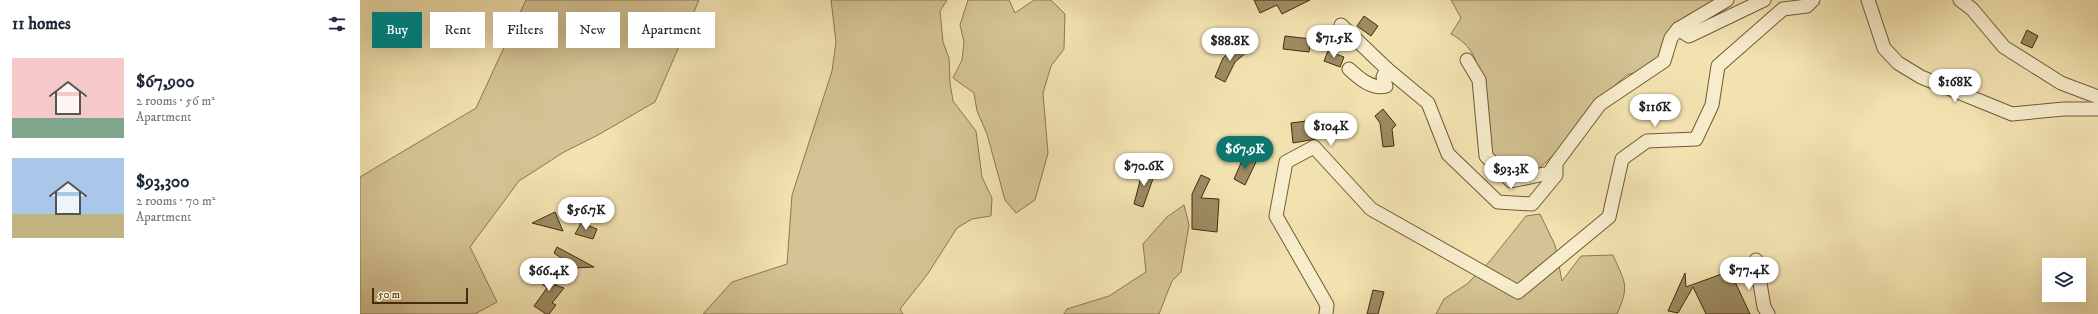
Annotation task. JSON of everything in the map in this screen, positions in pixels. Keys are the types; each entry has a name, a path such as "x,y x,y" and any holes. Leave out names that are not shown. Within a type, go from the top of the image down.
{"street":[{"path":"1467,60 1479,80 1486,156 1511,181 1548,173 1600,104 1664,61 1671,38 1678,29 1727,0"},
{"path":"1678,29 1689,36 1764,0"},
{"path":"1326,314 1327,305 1276,216 1286,162 1314,147 1371,209 1518,292 1609,217 1622,158 1646,141 1696,139 1712,105 1718,66 1783,9 1807,6 1812,0"},
{"path":"1868,0 1884,48 1898,63 1921,76 2012,114 2064,109 2098,109"},
{"path":"1960,0 1972,9 2004,47 2061,83 2098,97"},
{"path":"1342,25 1387,69 1428,102 1448,154 1498,202 1532,204 1556,175 1556,164"},
{"path":"1349,69 1370,85 1379,88 1386,86 1383,77 1387,69"},
{"path":"1756,260 1764,307 1768,314"}],"shaded area":[{"path":"526,0 699,0 694,12 628,12 628,48 678,48 655,102 598,135 564,152 519,181 470,247 497,302 475,314 360,314 360,177 476,108 504,48 558,48 558,12 520,12"},
{"path":"831,0 947,0 940,11 943,42 949,58 950,83 953,101 976,131 982,177 992,198 991,216 972,219 957,228 927,275 900,309 903,314 703,314 732,282 787,264 792,195 832,71 836,42"},
{"path":"968,0 1009,0 1015,13 1034,0 1051,0 1065,14 1064,49 1051,66 1043,93 1048,153 1035,200 1016,213 1005,200 987,134 977,111 974,93 953,78 962,60 964,42 960,25"},
{"path":"1451,0 1718,0 1664,38 1657,60 1646,69 1627,75 1593,104 1559,150 1534,173 1515,178 1489,161 1477,65 1467,46 1451,34 1461,18"},
{"path":"1184,205 1189,225 1181,272 1172,281 1159,314 1064,314 1067,309 1109,296 1146,272 1143,244 1167,217"},
{"path":"1540,214 1555,245 1562,281 1581,256 1613,255 1621,272 1625,290 1617,314 1436,314 1444,299 1467,284 1490,261 1526,216"}],"building":[{"path":"1254,0 1310,0 1282,14 1277,5 1260,13"},
{"path":"1364,16 1378,26 1371,36 1357,26"},
{"path":"2027,30 2038,36 2032,48 2021,43"},
{"path":"1285,36 1311,39 1309,52 1283,49"},
{"path":"1239,43 1247,52 1235,62 1225,82 1215,77 1223,58"},
{"path":"1328,51 1344,57 1340,67 1324,61"},
{"path":"1383,109 1396,125 1392,129 1394,146 1383,147 1380,123 1375,116"},
{"path":"1314,120 1316,139 1293,143 1291,123"},
{"path":"1259,140 1268,146 1260,159 1251,154"},
{"path":"1244,156 1256,162 1245,185 1234,179"},
{"path":"1143,169 1155,173 1143,207 1134,204"},
{"path":"1201,175 1210,179 1201,198 1219,199 1217,232 1192,229 1192,194"},
{"path":"555,212 563,231 532,223"},
{"path":"581,223 597,229 593,239 575,234"},
{"path":"557,247 594,267 575,268 554,253"},
{"path":"555,269 562,279 555,285 564,288 552,303 556,305 549,314 546,314 534,306 547,288 539,281"},
{"path":"1730,271 1750,314 1706,314 1693,287 1678,313 1668,311 1685,273 1686,287"},
{"path":"1373,290 1384,292 1378,314 1367,314"}]}
